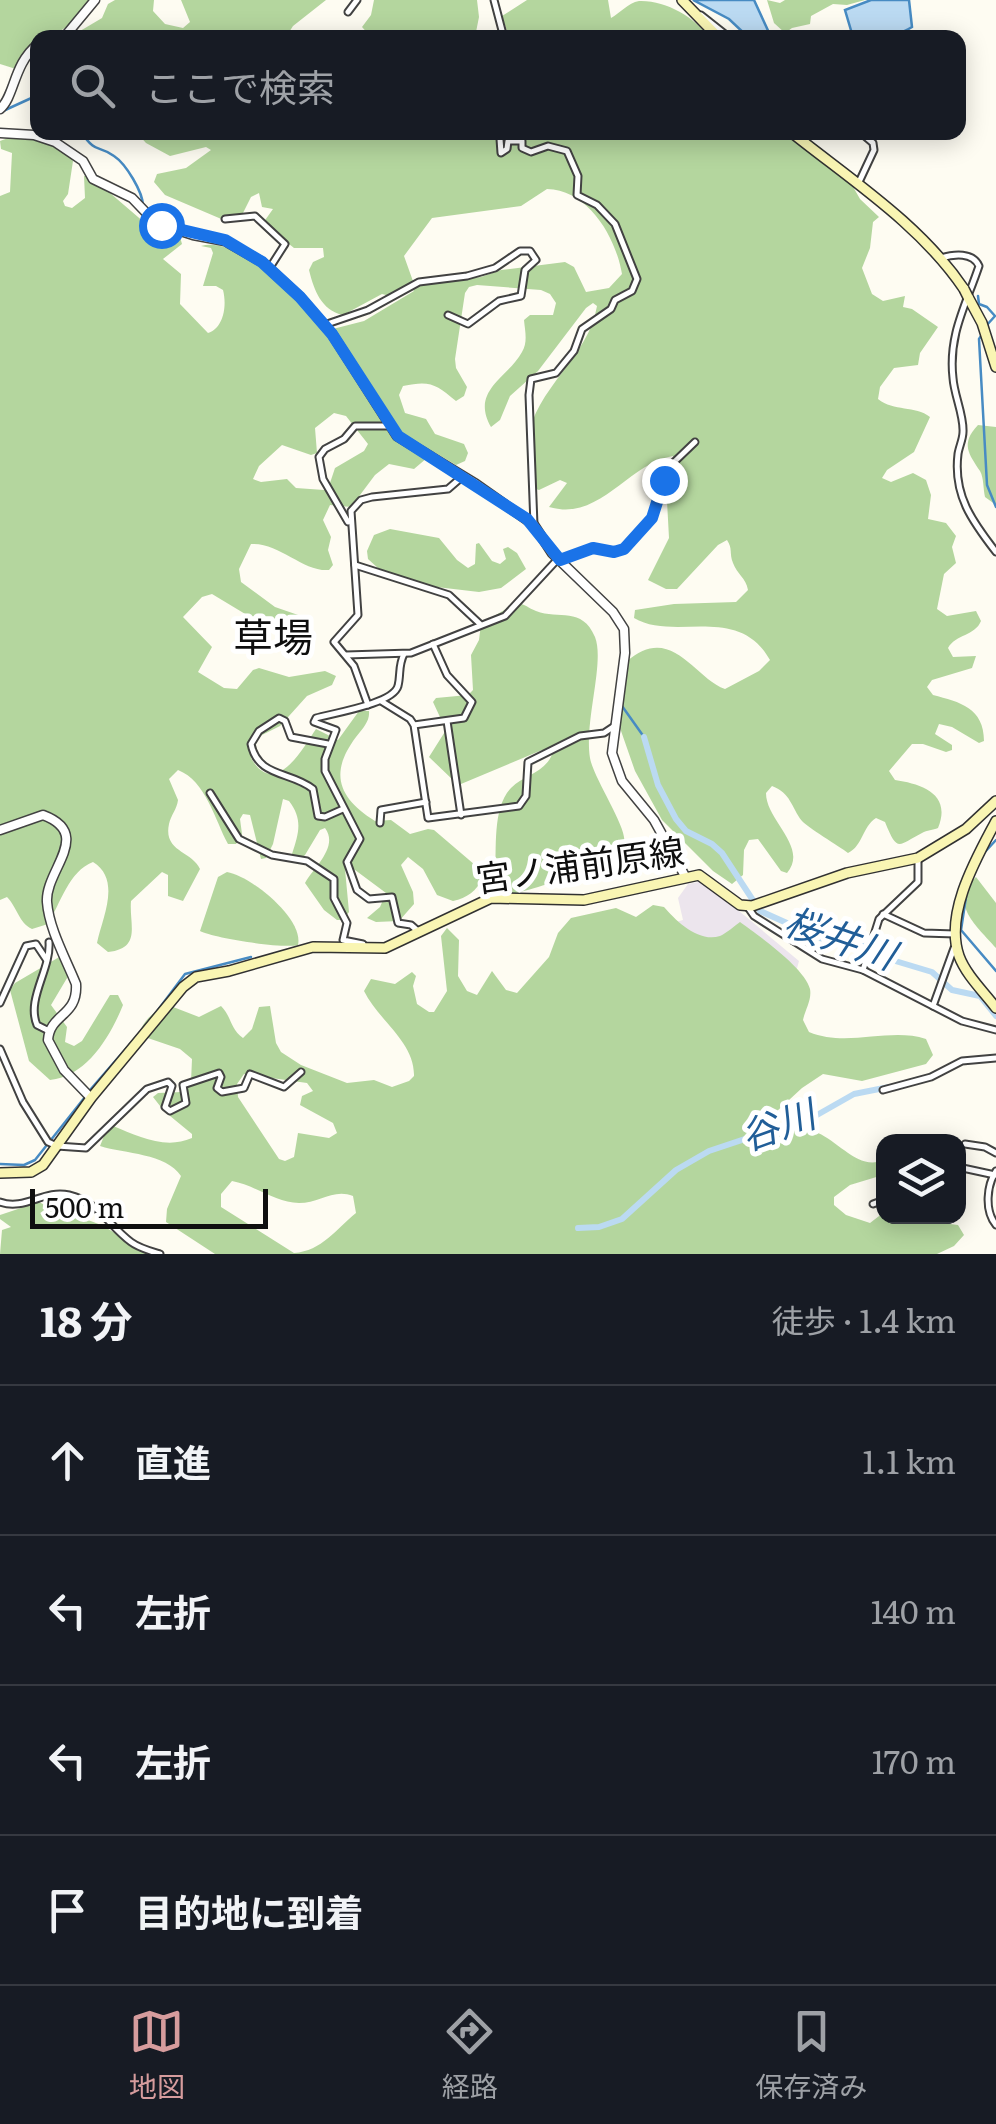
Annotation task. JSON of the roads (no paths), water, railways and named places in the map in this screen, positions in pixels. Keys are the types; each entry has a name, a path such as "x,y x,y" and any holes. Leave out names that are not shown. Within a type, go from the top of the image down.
{"main road":[{"path":"682,0 711,30"},
{"path":"801,140 940,258 964,289 985,332 996,367"},
{"path":"753,905 848,873 918,858 966,829 996,801"},
{"path":"996,821 964,883 957,939 962,963 996,1008"},
{"name":"宮ノ浦前原線","path":"0,1173 20,1174 38,1169 91,1098 190,980 313,947 385,948 491,898 584,900 685,876 705,877 735,901 753,905"}],"street":[{"path":"70,30 95,0"},
{"path":"348,12 357,0"},
{"path":"494,0 502,30"},
{"path":"698,16 722,30"},
{"path":"0,110 7,102 4,92 30,54"},
{"path":"0,134 30,135"},
{"path":"49,140 83,161 93,179 132,198 156,223 237,245 269,270 324,325 367,385 390,426 411,446 534,525 560,560 613,612 624,629 625,653 612,753 622,781 654,820 685,876"},
{"path":"500,140 501,153 513,140 522,141 522,148 531,152 548,146 568,151 578,175 577,195 597,205 615,224 637,279 633,290 582,329 574,351 556,373 532,379 528,395 534,525"},
{"path":"858,185 874,150 870,140"},
{"path":"224,219 255,216 285,244 269,270"},
{"path":"324,325 368,310 419,282 467,276 495,268 520,251 530,251 536,260 525,270 520,296 498,301 468,324 448,315"},
{"path":"940,258 968,256 978,264 953,342 952,376 963,430 958,481 965,510 996,552"},
{"path":"352,528 323,478 319,456 344,440 355,426 390,426"},
{"path":"346,655 404,654 433,644 505,616 538,578 560,560 593,548 618,552 652,518 669,467 696,442"},
{"path":"368,704 354,666 334,641 358,615 351,511 362,500 448,489 463,476"},
{"path":"355,564 445,593 481,625"},
{"path":"414,725 464,718 472,702 447,675 433,644"},
{"path":"404,654 398,687 380,701 314,720 336,730 325,771 360,840 347,862 357,890 371,900 392,898 398,923 416,926 419,932"},
{"path":"380,701 414,725 428,818 518,806 526,796 528,762 576,737 604,733 614,727"},
{"path":"330,744 291,738 285,721 278,718 259,731 251,744 254,754 270,771 301,780 313,788 318,816 343,809"},
{"path":"446,721 462,815"},
{"path":"210,793 239,840 272,855 307,861 334,879 334,898 347,923 343,940 363,944 368,949"},
{"path":"380,823 381,810 426,802"},
{"path":"0,830 44,815 57,822 66,837 65,853 49,886 47,906 76,984 76,996 70,1010 49,1031 50,1049 91,1098"},
{"path":"985,841 996,836"},
{"path":"864,970 883,914 918,882 918,858"},
{"path":"753,905 754,916 822,959 864,970 962,1020 996,1030"},
{"path":"883,914 924,933 957,939 933,1006"},
{"path":"49,1031 37,1025 33,1011 50,942"},
{"path":"0,1003 26,946 40,946 47,962"},
{"path":"0,1050 23,1102 48,1142 58,1146 88,1147 156,1084 168,1082 172,1086 166,1107 170,1110 186,1104 184,1084 194,1079 219,1074 222,1077 217,1088 222,1092 244,1088 250,1074 284,1087 301,1072"},
{"path":"882,1090 931,1077 962,1061 996,1058"},
{"path":"966,1144 996,1153"},
{"path":"966,1169 996,1174"},
{"path":"996,1174 989,1181 989,1214 996,1225"},
{"path":"0,1202 13,1207 60,1194 72,1196 102,1210 130,1242 160,1254"}],"water":[{"path":"693,0 754,0 768,30 741,30 729,19"},
{"path":"871,0 909,0 912,27 851,30 845,10"}],"waterway":[{"path":"3,111 30,99"},
{"path":"87,140 124,165 143,206"},
{"path":"978,296 979,304 995,316 986,326"},
{"path":"983,333 979,339 987,485 996,507"},
{"path":"622,706 644,737"},
{"name":"桜井川","path":"644,737 658,785 676,819 686,831 722,853 760,911 827,941 866,946 892,960 932,972 952,990 980,996 996,1016"},
{"path":"984,853 996,840"},
{"path":"966,897 961,930 996,971"},
{"path":"149,1022 185,974 251,957"},
{"path":"90,1090 144,1028"},
{"name":"谷川","path":"578,1228 599,1227 622,1219 676,1170 709,1151 817,1115 854,1094 889,1087"},
{"path":"0,1164 24,1165 35,1160 85,1097"}],"district":[{"name":"草場","path":"273,638"}]}
